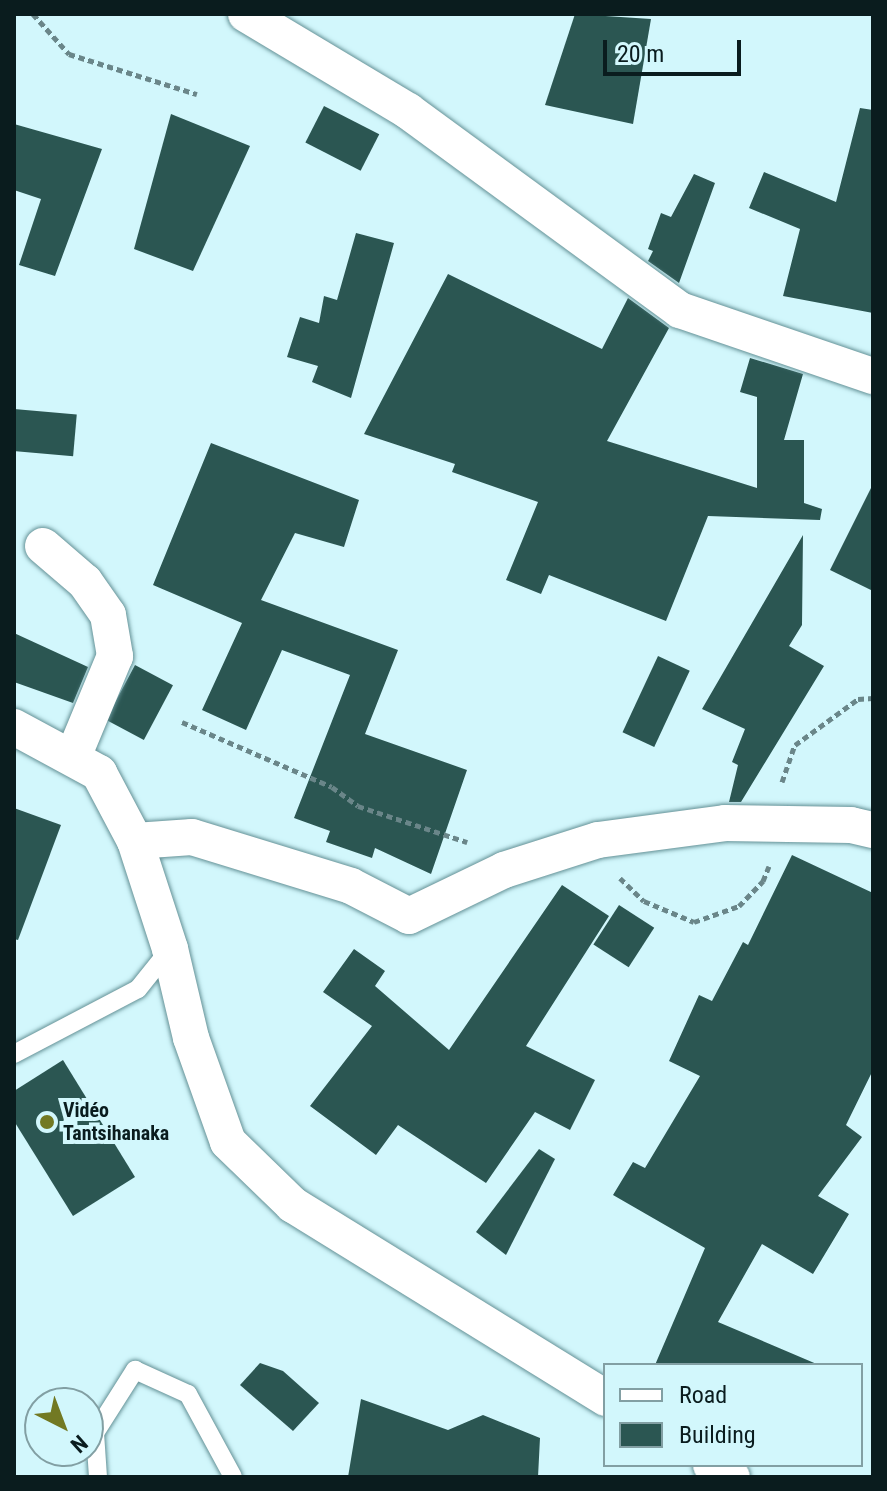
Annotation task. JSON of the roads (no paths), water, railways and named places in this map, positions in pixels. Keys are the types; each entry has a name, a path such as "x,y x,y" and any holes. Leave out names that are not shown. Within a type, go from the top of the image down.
{"street":[{"path":"246,14 408,111 680,310 873,376"},
{"path":"43,546 85,582 108,615 115,656 73,757"},
{"path":"14,727 99,773 135,841 170,949 191,1038 228,1142 293,1205 603,1397"},
{"path":"135,841 192,837 351,886 409,916 518,866 583,845 725,823 873,830"},
{"path":"714,1467 732,1477"}],"lane":[{"path":"14,1054 138,989 170,949"},
{"path":"98,1477 95,1433 135,1370 188,1394 233,1477"}],"place":[{"name":"Vidéo Tantsihanaka","path":"47,1122"}]}
